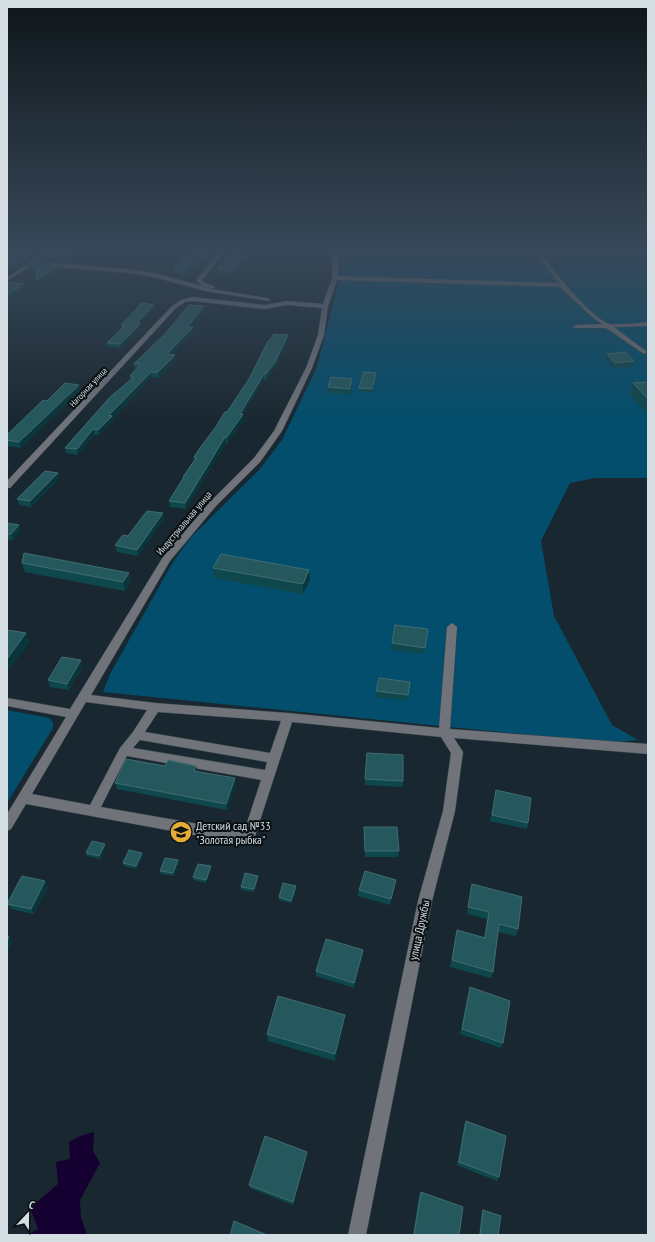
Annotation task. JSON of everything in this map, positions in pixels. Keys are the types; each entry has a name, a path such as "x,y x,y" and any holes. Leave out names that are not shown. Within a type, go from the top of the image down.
{"street":[{"name":"Нагорная улица","path":"7,486 176,306"},
{"name":"Индустриальная улица","path":"7,825 166,559 213,504 257,460 278,431 309,368 321,335 325,306"},
{"path":"584,306 606,325 644,352"},
{"path":"576,327 648,324"},
{"path":"444,733 452,628"},
{"path":"84,698 155,707 288,717 444,733 648,749"},
{"path":"7,702 74,714"},
{"path":"93,811 124,751 137,735 155,707"},
{"path":"23,798 248,840 288,717"},
{"name":"улица Дружбы","path":"357,1235 425,901 449,811 457,752 444,733"},
{"path":"137,735 274,758"},
{"path":"124,751 268,776"}],"shaded area":[{"path":"333,306 648,306 648,478 595,478 570,483 541,541 554,616 612,725 638,740 609,743 103,692 110,674 173,562 191,537 259,470 282,440 317,367"},
{"path":"7,710 50,718 53,723 53,728 7,803"},
{"path":"94,1132 93,1151 100,1163 80,1200 81,1217 87,1235 27,1235 38,1229 30,1208 58,1184 56,1162 70,1159 69,1142 80,1136"}],"building":[{"path":"139,306 153,306 138,322 140,324 120,344 107,343 125,325 121,325"},
{"path":"188,306 204,306 187,327 193,327 167,354 175,355 158,372 151,372 109,415 112,416 98,430 93,429 77,449 65,448 110,397 134,377 130,376 141,364 134,364 167,332"},
{"path":"274,334 288,335 275,362 266,374 264,374 240,414 243,414 227,437 225,437 185,503 169,501 196,458 194,457 249,379 268,341"},
{"path":"625,352 634,361 615,363 607,354"},
{"path":"364,372 376,373 372,389 359,388"},
{"path":"331,377 352,379 350,389 328,387"},
{"path":"648,382 648,399 633,383"},
{"path":"65,383 79,385 19,442 7,440 7,435 43,400 47,401"},
{"path":"45,471 58,473 30,501 17,499"},
{"path":"147,511 163,513 137,550 115,545 123,535 128,536"},
{"path":"7,523 19,525 11,534 7,534"},
{"path":"24,553 129,573 123,582 22,563"},
{"path":"221,554 309,570 303,584 213,568"},
{"path":"395,625 428,629 425,648 392,643"},
{"path":"7,630 26,633 7,659"},
{"path":"62,657 81,660 67,684 48,680"},
{"path":"379,678 410,682 408,695 376,691"},
{"path":"367,753 403,755 403,781 365,779"},
{"path":"126,759 165,766 168,760 196,766 194,771 235,778 226,804 115,783"},
{"path":"496,790 531,798 528,823 492,815"},
{"path":"364,827 397,827 399,851 365,851"},
{"path":"92,841 105,844 99,856 86,853"},
{"path":"129,850 142,853 136,866 123,863"},
{"path":"165,858 178,860 173,873 160,871"},
{"path":"198,864 211,866 206,880 193,877"},
{"path":"365,871 396,880 391,899 359,890"},
{"path":"245,873 258,876 254,889 241,887"},
{"path":"22,876 45,881 31,909 7,904"},
{"path":"283,883 296,886 291,901 279,897"},
{"path":"472,884 522,897 518,929 499,924 493,972 452,960 457,930 485,938 489,912 468,907"},
{"path":"326,939 363,950 354,983 316,971"},
{"path":"470,987 510,1001 503,1043 462,1029"},
{"path":"278,996 345,1015 335,1054 267,1034"},
{"path":"466,1121 506,1136 499,1177 459,1162"},
{"path":"265,1136 307,1152 293,1202 249,1185"},
{"path":"421,1192 463,1207 459,1235 414,1234"},
{"path":"483,1210 501,1216 498,1235 480,1235"},
{"path":"234,1221 267,1235 230,1235"}],"place":[{"name":"Детский сад №33 \"Золотая рыбка\"","path":"181,832"}]}
